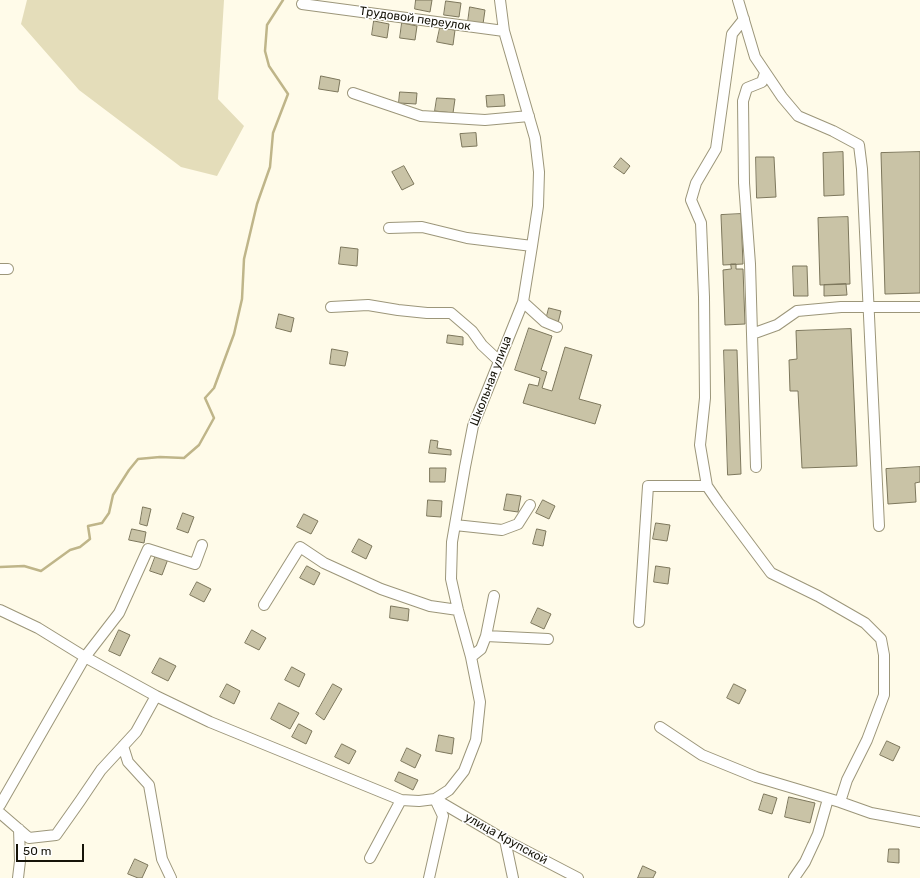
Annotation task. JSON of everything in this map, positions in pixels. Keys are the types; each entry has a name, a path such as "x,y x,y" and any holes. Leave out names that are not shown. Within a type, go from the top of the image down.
{"street":[{"name":"Школьная улица","path":"435,799 449,790 464,771 476,740 480,702 471,657 451,579 452,542 473,426 523,302 538,206 539,172 535,138 504,31 500,0"},
{"path":"738,0 755,57 782,97 798,116 833,131 858,145 862,169 879,526"},
{"name":"Трудовой переулок","path":"302,4 504,31"},
{"path":"744,19 732,34 716,149 696,183 691,200 701,223 704,297 705,398 700,445 706,486 771,573 818,596 865,623 881,639 884,655 884,695 867,740 847,780 840,802"},
{"path":"756,467 750,264 744,183 743,101 747,88 762,82 765,73"},
{"path":"353,93 421,116 485,120 529,116"},
{"path":"389,228 422,227 467,238 532,246"},
{"path":"523,302 545,322 557,327"},
{"path":"331,307 368,304 427,313 451,314 472,331 482,345 499,362"},
{"path":"752,334 777,326 797,311 841,307 920,307"},
{"path":"639,622 648,486 706,486"},
{"path":"455,525 502,530 518,524 530,505"},
{"path":"0,805 85,657 119,613 148,549 195,564 202,545"},
{"path":"264,604 300,547 324,563 381,589 430,606 458,610"},
{"path":"471,657 481,649 486,636 494,596"},
{"path":"0,610 38,628 85,657 156,696 210,722 401,800 419,801 435,799 442,816 429,878"},
{"path":"486,636 548,639"},
{"path":"0,813 29,838 56,834 101,770 136,732 156,696"},
{"path":"660,727 702,755 756,777 840,802 871,813 920,822"},
{"path":"123,746 128,762 149,785 162,859 171,878"},
{"name":"улица Крупской","path":"435,799 505,840 578,878"},
{"path":"794,878 805,862 818,834 828,799"},
{"path":"370,858 401,800"},
{"path":"18,878 20,861 19,829"},
{"path":"505,840 513,878"}],"shaded area":[{"path":"27,0 224,0 218,99 244,126 217,176 181,167 79,90 21,24"}],"building":[{"path":"416,0 432,0 430,12 415,9"},
{"path":"446,1 461,3 459,17 444,15"},
{"path":"470,7 485,10 483,24 468,22"},
{"path":"374,21 389,24 387,38 372,35"},
{"path":"402,23 417,26 415,40 400,38"},
{"path":"440,28 455,30 453,45 437,42"},
{"path":"321,76 340,80 338,92 319,89"},
{"path":"400,92 417,93 416,104 399,103"},
{"path":"504,95 505,106 487,107 486,96"},
{"path":"437,98 455,99 453,113 435,111"},
{"path":"476,133 477,146 462,147 460,134"},
{"path":"843,152 844,195 824,196 823,153"},
{"path":"920,152 920,293 885,294 881,153"},
{"path":"756,157 774,157 776,197 757,198"},
{"path":"621,158 630,166 624,174 614,167"},
{"path":"404,166 414,184 402,190 392,172"},
{"path":"741,214 743,264 723,265 721,215"},
{"path":"848,217 850,284 820,285 818,218"},
{"path":"341,247 358,249 357,266 339,264"},
{"path":"731,264 736,264 736,269 743,269 745,324 725,325 723,270 731,269"},
{"path":"793,266 807,266 808,296 794,296"},
{"path":"846,284 847,295 824,296 824,285"},
{"path":"549,308 561,311 558,323 546,320"},
{"path":"279,314 294,318 291,332 276,328"},
{"path":"529,328 552,336 541,370 547,372 542,388 552,391 565,347 592,355 579,399 601,405 595,424 523,403 529,384 538,386 540,378 515,370"},
{"path":"851,329 857,466 802,468 798,391 790,391 789,360 797,359 796,331"},
{"path":"448,335 463,337 463,345 447,343"},
{"path":"332,349 348,352 345,366 330,364"},
{"path":"724,350 737,350 741,474 728,475"},
{"path":"431,440 438,441 437,448 451,450 451,455 429,453"},
{"path":"920,467 920,482 915,483 916,502 888,504 886,469"},
{"path":"430,468 446,468 445,482 430,482"},
{"path":"507,494 521,496 518,512 504,510"},
{"path":"428,500 442,501 441,517 427,516"},
{"path":"543,500 555,506 549,519 536,513"},
{"path":"143,507 151,509 147,526 140,524"},
{"path":"183,513 194,517 188,533 177,529"},
{"path":"304,514 318,521 311,534 297,527"},
{"path":"656,523 670,525 667,541 653,539"},
{"path":"132,529 146,532 144,543 129,540"},
{"path":"537,529 546,531 543,546 533,544"},
{"path":"359,539 372,546 366,559 352,552"},
{"path":"156,555 168,559 162,575 150,571"},
{"path":"307,566 320,573 314,585 300,578"},
{"path":"656,566 670,568 668,584 654,582"},
{"path":"197,582 211,589 204,602 190,595"},
{"path":"391,606 409,609 408,621 390,618"},
{"path":"538,608 551,614 544,629 531,623"},
{"path":"119,630 130,635 120,656 109,651"},
{"path":"252,630 266,638 259,650 245,643"},
{"path":"160,658 176,666 168,681 152,673"},
{"path":"292,667 305,674 299,687 285,680"},
{"path":"227,684 240,691 234,704 220,697"},
{"path":"333,684 342,689 324,720 316,714"},
{"path":"734,684 746,690 739,704 727,698"},
{"path":"279,703 299,713 290,729 271,719"},
{"path":"299,724 312,731 306,744 292,737"},
{"path":"439,735 454,738 452,754 436,751"},
{"path":"887,741 900,747 893,761 880,755"},
{"path":"342,744 356,751 349,764 335,757"},
{"path":"407,748 421,755 415,768 401,761"},
{"path":"399,772 418,780 413,790 395,781"},
{"path":"764,794 777,798 772,814 759,810"},
{"path":"789,797 815,803 810,823 785,817"},
{"path":"889,849 899,849 899,863 888,862"},
{"path":"135,859 148,865 142,878 128,874"},
{"path":"643,866 656,872 653,878 638,878"}],"waterway":[{"path":"0,567 24,566 41,571 70,550 80,547 90,539 88,526 102,523 109,513 113,495 138,459 160,457 184,458 199,445 214,418 205,398 214,388 234,334 242,299 244,259 257,204 270,167 273,133 288,94 269,66 265,51 267,25 283,0"}]}
